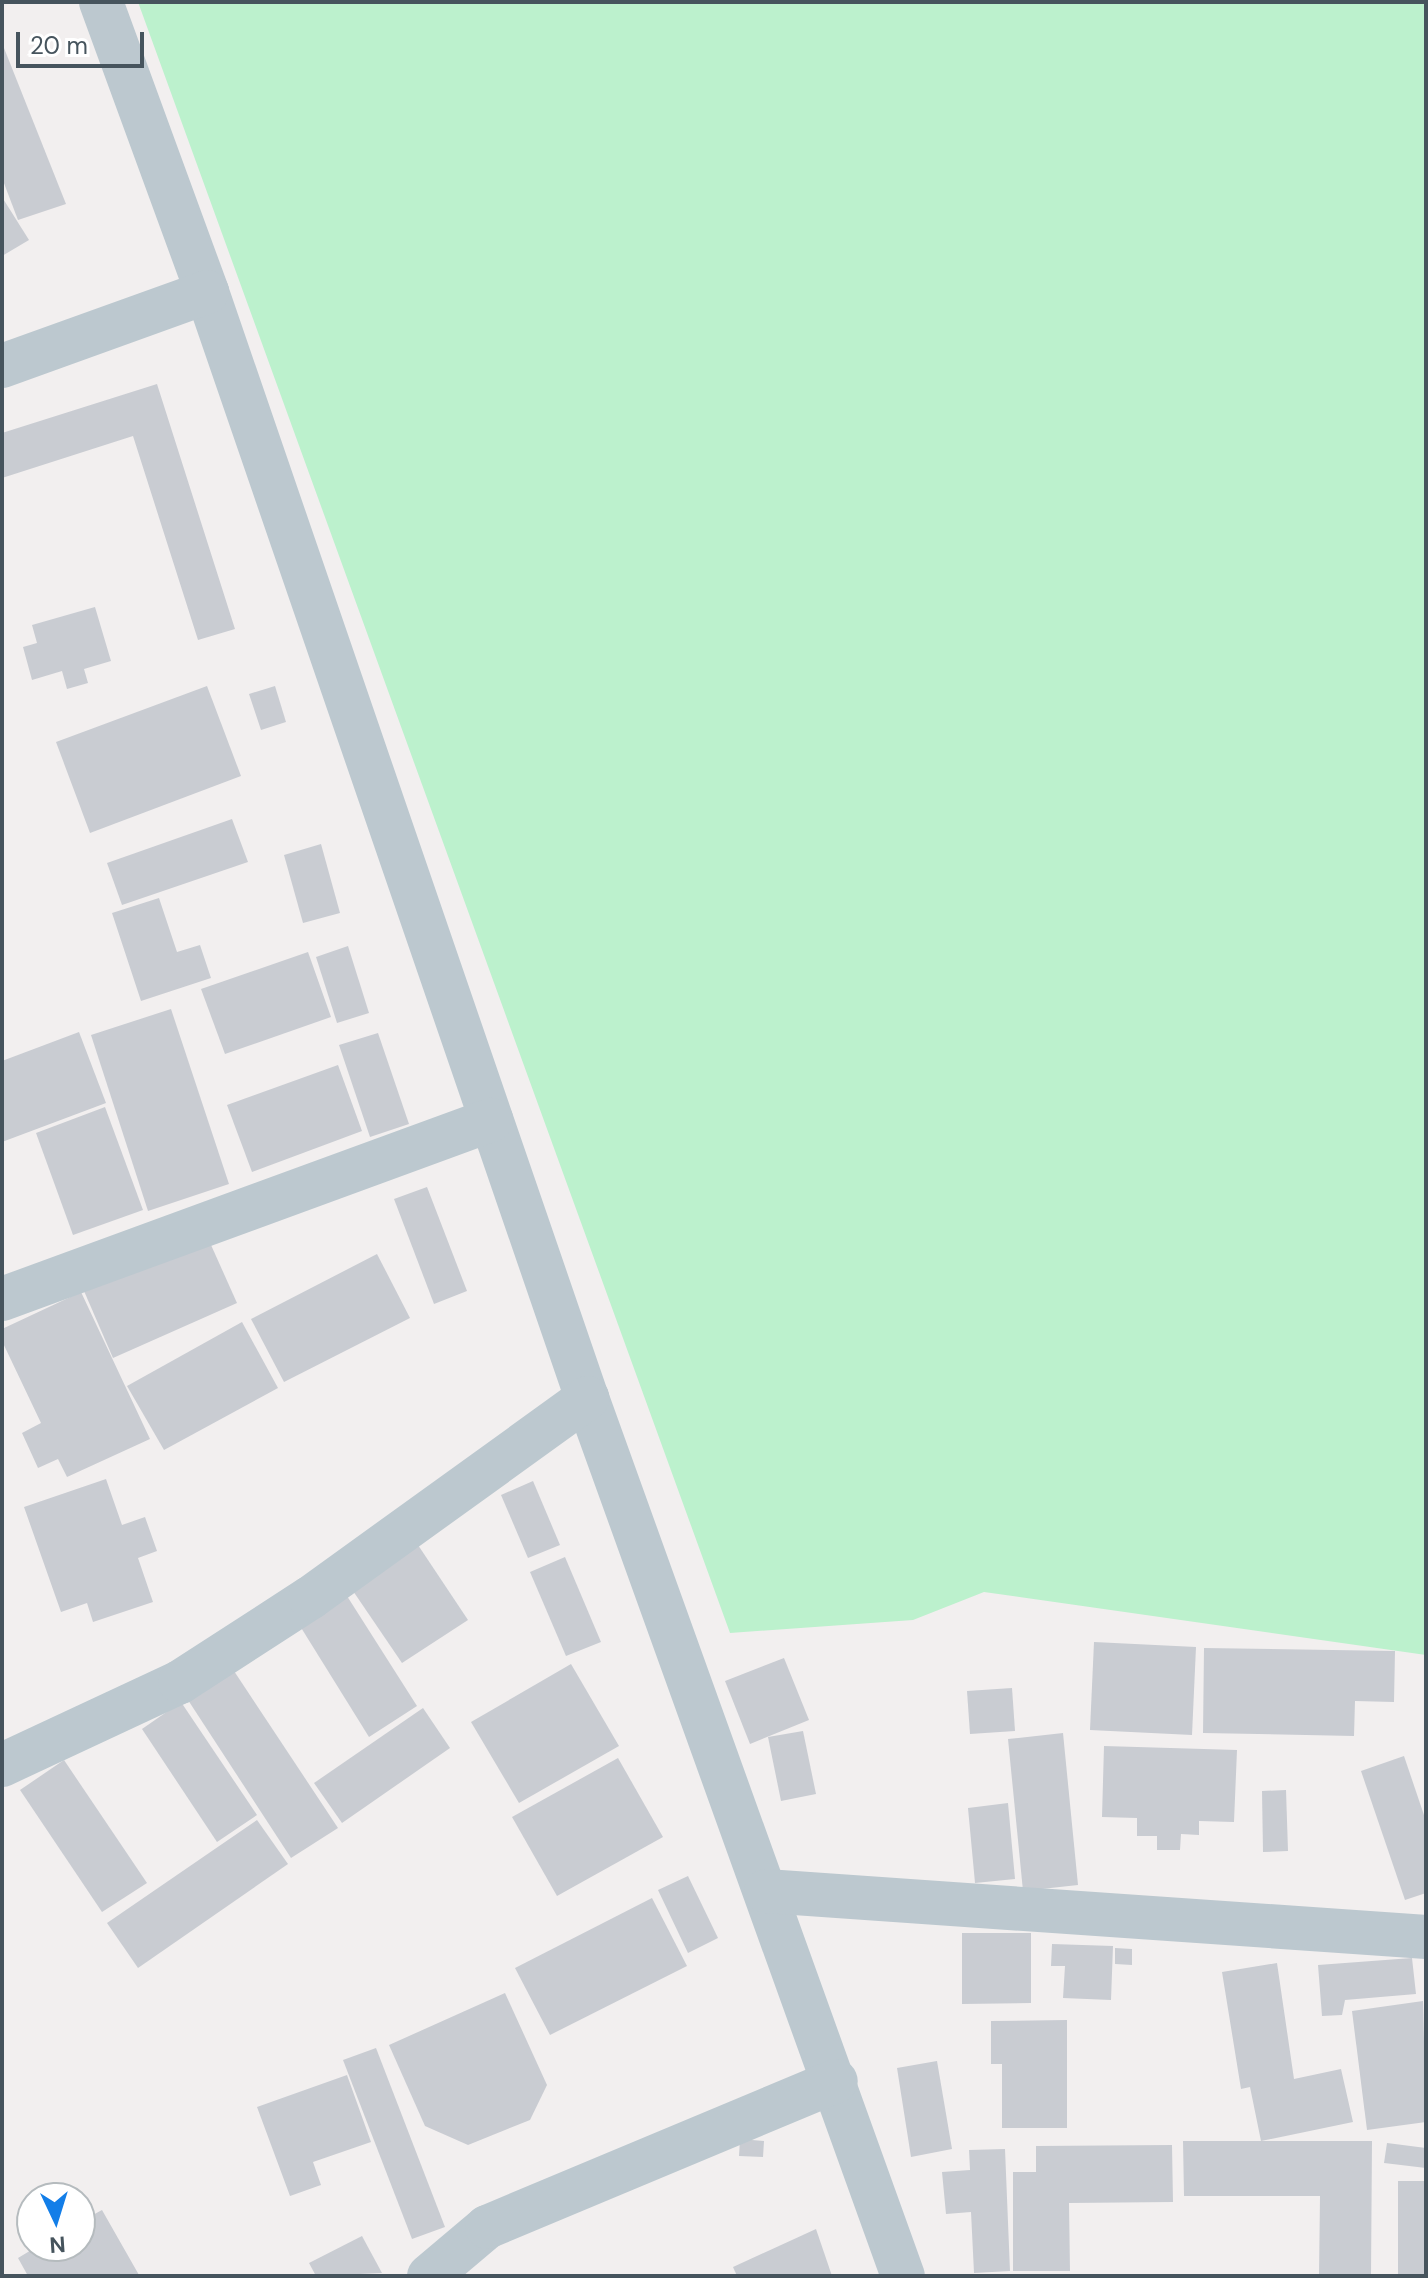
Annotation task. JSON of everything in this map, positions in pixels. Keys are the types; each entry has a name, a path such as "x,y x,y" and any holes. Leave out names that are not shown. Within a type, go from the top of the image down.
{"street":[{"path":"101,2 207,292 587,1398 836,2081 903,2276"},
{"path":"2,366 207,292"},
{"path":"2,1299 491,1120"},
{"path":"2,1765 180,1682 310,1598 587,1398"},
{"path":"766,1891 1426,1937"},
{"path":"429,2276 487,2227 836,2081"}],"green space":[{"path":"138,2 1426,2 1426,1655 984,1592 913,1620 730,1633"}],"building":[{"path":"2,43 66,204 18,220 2,178"},
{"path":"2,197 29,240 2,256"},
{"path":"157,384 235,629 198,640 133,436 2,478 2,433"},
{"path":"95,607 111,661 84,669 88,683 67,689 62,671 32,680 23,647 37,643 32,625"},
{"path":"207,686 241,776 90,833 56,742"},
{"path":"275,686 286,722 261,730 249,694"},
{"path":"232,819 248,862 122,905 107,863"},
{"path":"321,844 340,913 303,923 284,855"},
{"path":"159,898 177,952 200,945 211,978 141,1001 112,913"},
{"path":"348,946 369,1013 337,1023 316,957"},
{"path":"308,952 331,1017 225,1054 201,989"},
{"path":"171,1009 229,1184 148,1211 91,1035"},
{"path":"79,1032 106,1103 2,1142 2,1061"},
{"path":"378,1033 409,1124 370,1137 339,1045"},
{"path":"338,1065 362,1131 252,1172 227,1105"},
{"path":"105,1107 143,1210 73,1235 36,1133"},
{"path":"427,1187 467,1291 434,1304 394,1199"},
{"path":"207,1236 237,1303 113,1358 84,1291"},
{"path":"377,1254 410,1318 284,1382 251,1319"},
{"path":"81,1292 150,1439 67,1477 58,1459 38,1468 22,1433 41,1423 2,1341 2,1329"},
{"path":"242,1322 278,1388 164,1450 127,1386"},
{"path":"106,1479 122,1525 145,1517 157,1551 138,1558 153,1602 93,1622 87,1603 61,1612 24,1507"},
{"path":"533,1481 560,1545 528,1558 501,1495"},
{"path":"418,1545 468,1620 402,1663 351,1588"},
{"path":"565,1557 601,1642 566,1656 530,1572"},
{"path":"347,1596 417,1706 369,1737 300,1626"},
{"path":"1094,1642 1196,1647 1192,1735 1090,1730"},
{"path":"1204,1648 1395,1651 1394,1702 1355,1701 1354,1736 1203,1733"},
{"path":"784,1658 809,1720 750,1744 725,1681"},
{"path":"571,1664 619,1746 519,1803 471,1722"},
{"path":"234,1671 338,1828 291,1858 188,1700"},
{"path":"1012,1688 1015,1731 970,1734 967,1691"},
{"path":"181,1702 257,1815 217,1842 142,1729"},
{"path":"423,1708 450,1748 342,1823 314,1783"},
{"path":"803,1731 816,1794 781,1801 768,1737"},
{"path":"1063,1733 1078,1885 1023,1891 1008,1739"},
{"path":"1104,1746 1237,1750 1234,1822 1199,1821 1199,1835 1181,1834 1180,1850 1157,1850 1157,1836 1137,1836 1137,1818 1102,1817"},
{"path":"1404,1756 1426,1821 1426,1893 1405,1900 1361,1771"},
{"path":"618,1758 663,1837 557,1896 512,1817"},
{"path":"64,1760 147,1883 102,1912 20,1790"},
{"path":"1286,1790 1288,1851 1263,1852 1262,1791"},
{"path":"1008,1803 1015,1879 975,1883 968,1808"},
{"path":"257,1820 288,1864 138,1968 107,1923"},
{"path":"688,1876 718,1938 688,1953 658,1890"},
{"path":"652,1898 687,1966 550,2035 515,1968"},
{"path":"962,1933 1031,1933 1031,2003 962,2004"},
{"path":"1052,1944 1113,1946 1111,2000 1063,1998 1065,1966 1051,1966"},
{"path":"1115,1948 1132,1949 1132,1965 1115,1964"},
{"path":"1412,1958 1416,1994 1345,2000 1342,2015 1322,2016 1318,1965"},
{"path":"1277,1963 1294,2079 1341,2069 1353,2122 1261,2141 1250,2087 1241,2089 1222,1972"},
{"path":"505,1993 547,2085 530,2120 468,2145 425,2126 389,2045"},
{"path":"1423,2001 1426,2122 1367,2130 1352,2011"},
{"path":"1067,2020 1067,2128 1002,2128 1002,2064 991,2064 991,2021"},
{"path":"376,2048 445,2227 412,2239 343,2060"},
{"path":"937,2061 952,2149 911,2157 897,2068"},
{"path":"347,2075 371,2142 313,2162 321,2185 290,2196 257,2107"},
{"path":"740,2139 764,2141 763,2157 739,2156"},
{"path":"1183,2141 1372,2141 1371,2276 1319,2276 1320,2196 1184,2196"},
{"path":"1387,2143 1426,2148 1426,2168 1384,2163"},
{"path":"1172,2145 1173,2202 1069,2203 1070,2271 1013,2271 1013,2172 1036,2172 1036,2146"},
{"path":"1005,2149 1010,2271 974,2273 971,2212 946,2214 942,2172 970,2170 969,2150"},
{"path":"1398,2181 1426,2181 1426,2276 1398,2276"},
{"path":"102,2210 139,2275 28,2276 20,2262 96,2262 96,2213"},
{"path":"816,2229 832,2276 737,2276 733,2267"},
{"path":"362,2236 382,2273 316,2276 309,2263"}]}
